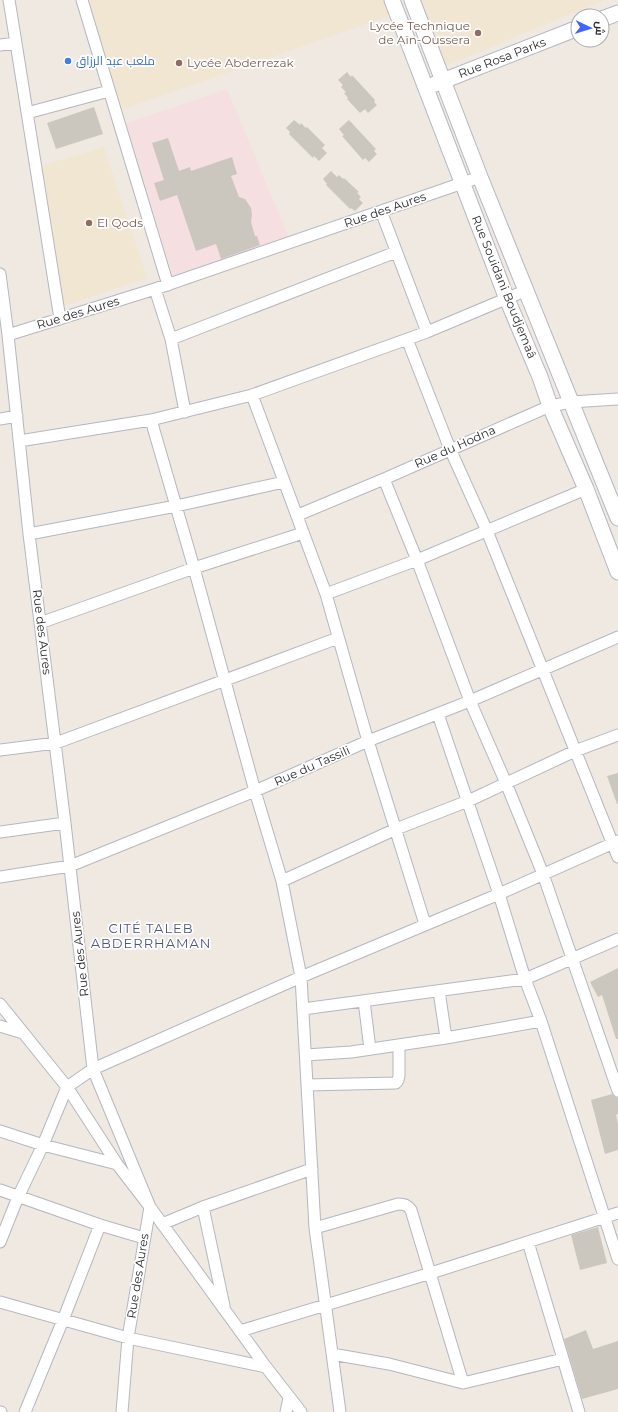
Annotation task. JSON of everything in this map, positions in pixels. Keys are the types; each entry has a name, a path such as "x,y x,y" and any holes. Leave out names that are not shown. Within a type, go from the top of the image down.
{"main road":[{"name":"Rue Souidani Boudjemaâ","path":"392,0 507,299 540,377 550,406 586,489 618,572"},
{"name":"Rue Souidani Boudjemaâ","path":"412,0 480,177 618,518"},
{"name":"Rue Rosa Parks","path":"426,87 570,31"}],"street":[{"path":"9,0 60,319"},
{"path":"82,0 108,91 168,285"},
{"path":"0,44 16,43"},
{"path":"27,112 108,91"},
{"name":"Rue des Aures","path":"122,1412 128,1338 150,1207 93,1069 56,743 29,534 16,416 5,352 8,335 168,285 480,177"},
{"path":"381,211 427,332"},
{"path":"171,339 396,252"},
{"path":"0,274 2,308 8,335"},
{"path":"155,289 171,339 186,412"},
{"path":"19,441 151,420 252,394 427,332 527,290"},
{"path":"407,339 450,449 487,531 542,670 615,842 618,857"},
{"path":"252,394 326,594 368,741 425,924"},
{"name":"Rue du Hodna","path":"298,515 550,406 571,402 618,399"},
{"path":"0,419 16,416"},
{"path":"151,420 194,568 255,791 282,881 301,977 315,1228 340,1412"},
{"path":"384,479 417,560 470,701 506,783 543,874 618,1091"},
{"path":"29,534 176,506 284,482"},
{"path":"326,594 417,560 586,489"},
{"path":"40,623 194,568 303,533"},
{"name":"Rue du Tassili","path":"0,877 70,866 255,791 368,741 470,701 618,637"},
{"path":"0,750 56,743 338,638"},
{"path":"438,714 499,894 525,979 541,1021 618,1259"},
{"path":"282,881 396,829 468,801 576,751 618,735"},
{"path":"0,832 65,823"},
{"path":"0,1242 18,1197 43,1145 67,1088 93,1069 301,977 499,894 615,842"},
{"path":"303,1009 525,979 618,939"},
{"path":"439,991 446,1038"},
{"path":"364,1001 370,1049"},
{"path":"0,1004 67,1088 117,1164 266,1367 301,1412"},
{"path":"306,1055 351,1052 446,1038 541,1021"},
{"path":"0,1026 23,1033"},
{"path":"307,1086 396,1083 399,1076 399,1045"},
{"path":"0,1131 43,1145 117,1164"},
{"path":"162,1224 203,1206 312,1169"},
{"path":"0,1190 100,1225 144,1238"},
{"path":"315,1228 398,1204 404,1204 412,1210 463,1383"},
{"path":"203,1206 225,1310"},
{"path":"240,1331 431,1273 618,1213"},
{"path":"25,1412 100,1225"},
{"path":"528,1242 579,1412"},
{"path":"0,1302 128,1338 266,1367"},
{"path":"332,1354 389,1364 463,1383 563,1359"},
{"path":"286,1412 289,1398"}],"shaded area":[{"name":"Lycée Abderrezak","path":"85,0 385,0 391,15 118,111"},
{"name":"Lycée Technique de Aïn-Oussera","path":"418,0 605,0 586,8 570,8 570,14 445,66"},
{"path":"227,89 289,238 260,246 174,278 124,124"},
{"name":"El Qods","path":"104,147 147,278 63,306 38,167"}],"building":[{"path":"347,72 351,77 352,75 375,100 374,102 377,105 368,113 365,109 360,113 347,99 348,98 344,93 346,92 341,87 343,85 338,80"},
{"path":"94,107 103,134 56,149 47,123"},
{"path":"294,120 300,125 301,123 306,128 307,127 325,145 322,148 327,153 319,161 314,156 313,158 289,134 290,132 286,128"},
{"path":"349,120 376,149 374,151 377,154 369,162 365,158 363,160 342,136 344,135 339,129"},
{"path":"168,138 179,171 190,167 191,171 232,157 237,174 231,176 239,197 245,199 251,208 251,222 255,236 257,236 260,245 221,259 216,244 196,251 177,195 160,201 154,183 164,180 152,143"},
{"path":"331,171 337,177 339,175 343,179 344,178 359,192 357,193 361,197 359,199 363,203 355,211 351,208 350,209 326,185 327,184 323,179"},
{"path":"618,773 618,804 617,804 607,776"},
{"path":"618,968 618,1039 616,1039 602,995 598,997 590,982"},
{"path":"612,1094 618,1098 618,1114 616,1115 618,1124 618,1150 605,1154 591,1100"},
{"path":"598,1227 607,1263 580,1270 571,1235"},
{"path":"586,1330 593,1349 618,1341 618,1389 582,1399 564,1339"}],"place":[{"name":"Lycée Technique de Aïn-Oussera","path":"478,33"},
{"name":"ملعب عبد الرزاق","path":"68,61"},
{"name":"Lycée Abderrezak","path":"179,63"},
{"name":"El Qods","path":"89,223"}],"district":[{"name":"CITÉ TALEB ABDERRHAMAN","path":"151,936"}]}
